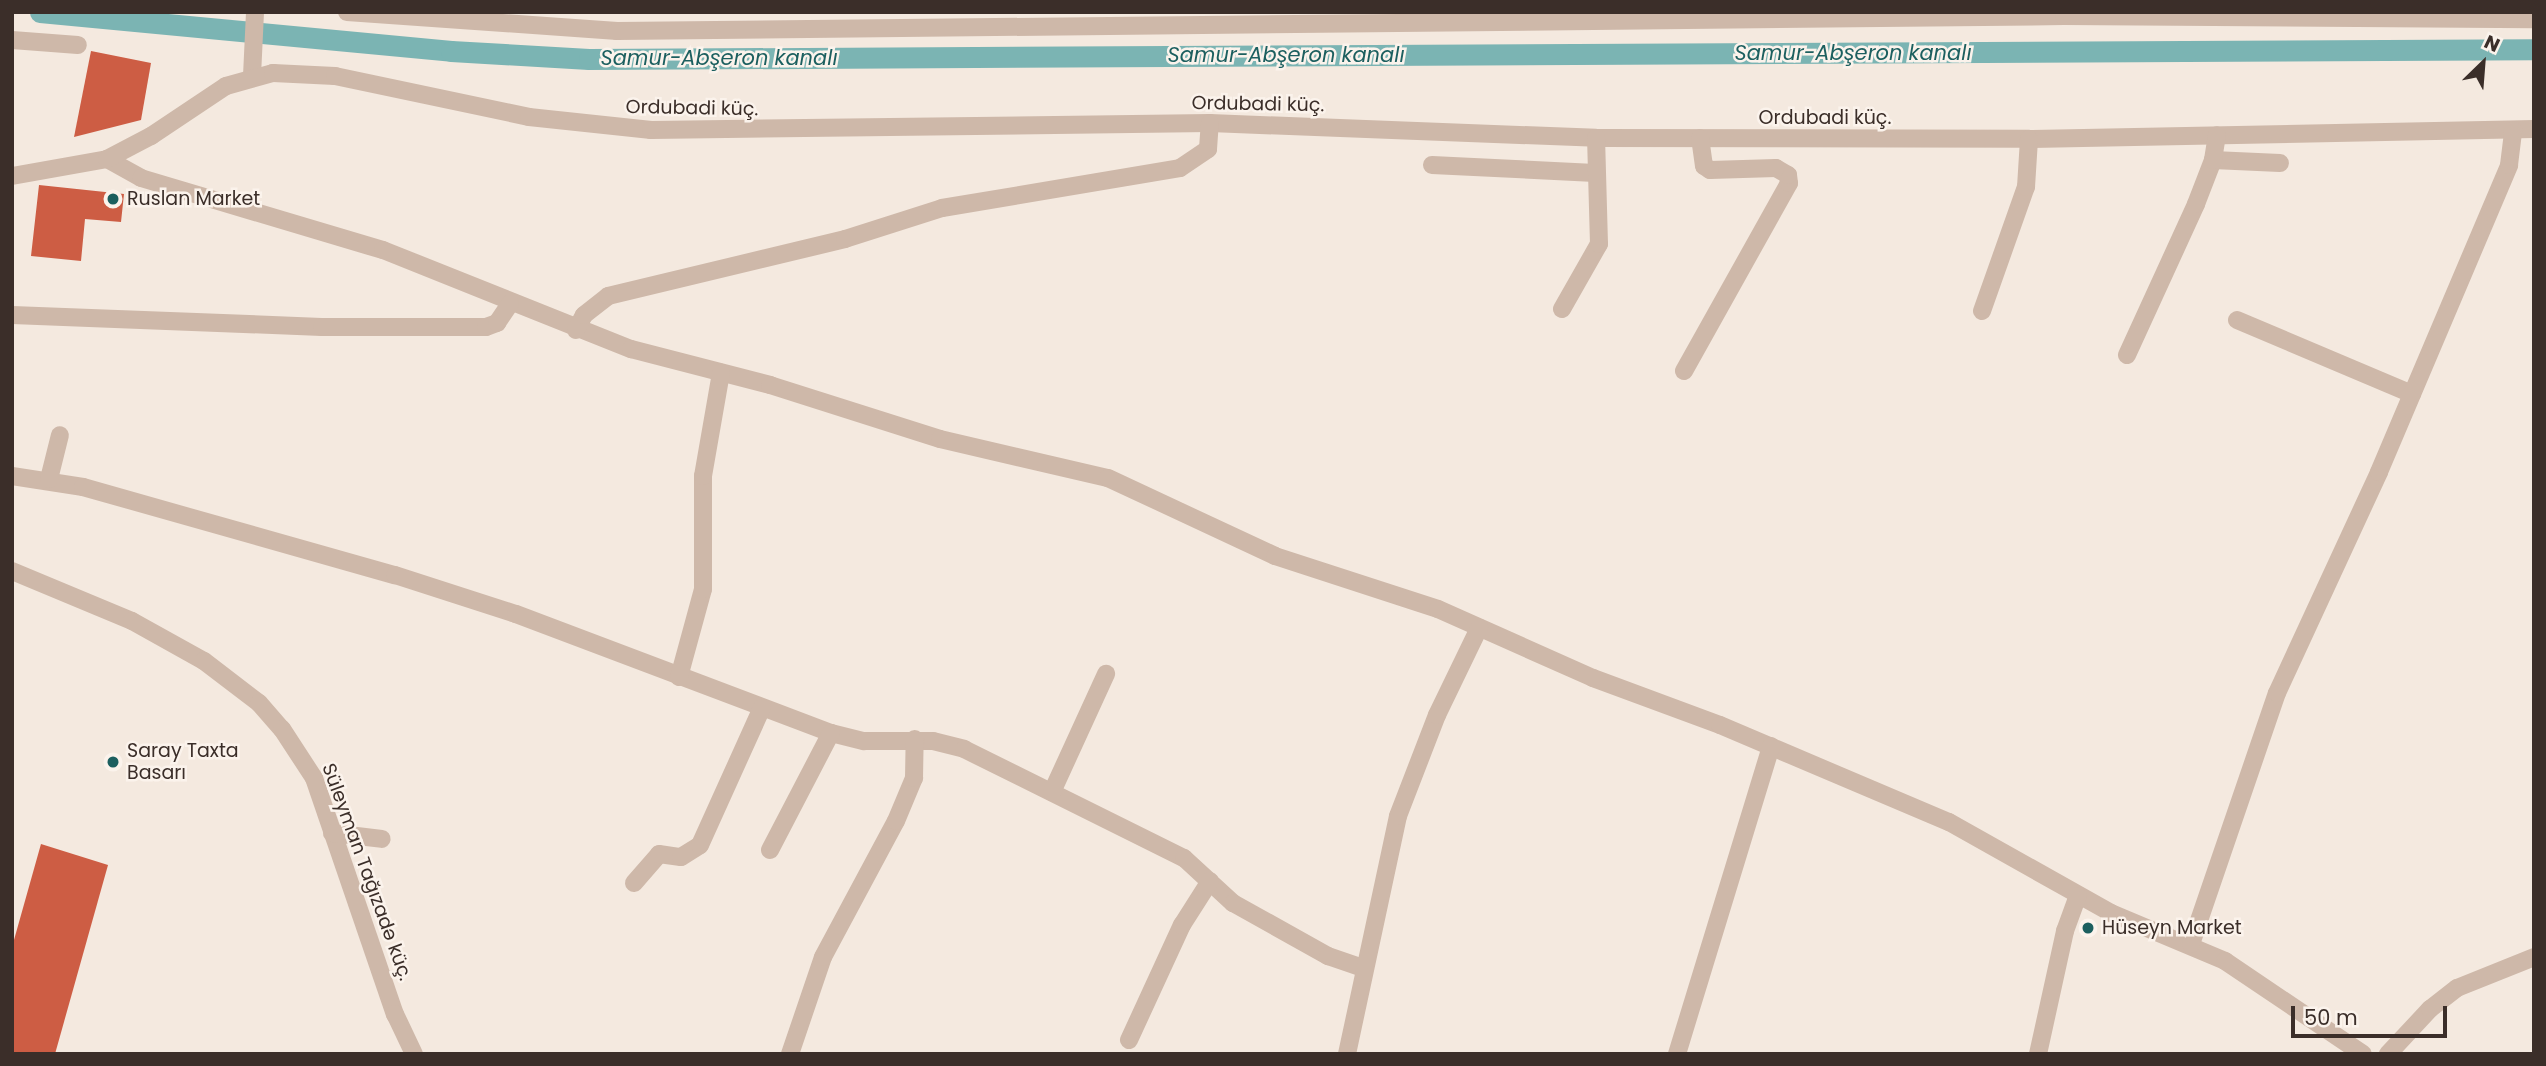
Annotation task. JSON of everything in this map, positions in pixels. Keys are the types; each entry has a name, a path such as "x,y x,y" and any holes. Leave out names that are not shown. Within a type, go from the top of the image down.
{"street":[{"path":"252,76 255,12"},
{"path":"347,12 617,31 2064,16 2534,19"},
{"path":"12,40 78,45"},
{"name":"Ordubadi küç.","path":"12,176 107,159 167,127 208,95 252,76 335,76 529,117 651,130 1210,123 1596,138 2029,139 2534,129"},
{"path":"576,330 584,315 608,296 845,239 942,208 1180,169 1208,149 1210,123"},
{"path":"2191,944 2296,645 2412,394 2509,165 2513,130"},
{"path":"2127,355 2213,160 2217,135"},
{"path":"1562,309 1599,244 1596,138"},
{"path":"1684,371 1789,183 1788,175 1776,167 1710,170 1704,166 1700,138"},
{"path":"1982,310 2025,187 2029,139"},
{"path":"107,159 141,178 383,250 576,330 940,439 1108,478 1275,556 1402,596 1949,822 2078,896 2191,944 2263,984 2364,1054"},
{"path":"2213,160 2280,163"},
{"path":"1432,165 1595,173"},
{"path":"12,315 322,327 486,327 497,323 510,304"},
{"path":"2237,320 2412,394"},
{"path":"679,677 703,589 703,476 721,373"},
{"path":"49,479 60,435"},
{"path":"12,476 49,479 396,575 516,614 831,733 864,741 915,739 964,749 1184,858 1233,903 1336,960 1363,968"},
{"name":"Süleyman Tağızadə küç.","path":"12,571 132,621 233,681 259,703 300,751 332,832 395,1014 414,1054"},
{"path":"1347,1054 1363,968 1409,783 1479,628"},
{"path":"1052,792 1106,674"},
{"path":"634,883 659,854 681,857 700,845 762,708"},
{"path":"770,850 831,733"},
{"path":"790,1054 823,957 896,821 914,778 915,739"},
{"path":"1677,1054 1770,746"},
{"path":"332,832 382,839"},
{"path":"1129,1040 1182,925 1210,881"},
{"path":"2038,1054 2064,931 2078,896"},
{"path":"2389,1054 2430,1009 2457,988 2534,957"}],"building":[{"path":"91,51 151,63 141,120 74,137"},
{"path":"39,185 124,194 121,222 85,219 81,261 31,256"},
{"path":"41,844 108,865 55,1054 12,1054 12,947"}],"waterway":[{"name":"Samur-Abşeron kanalı","path":"40,12 451,51 589,59 2534,49"}],"place":[{"name":"Ruslan Market","path":"113,199"},
{"name":"Saray Taxta Basarı","path":"113,762"},
{"name":"Hüseyn Market","path":"2088,928"}]}
